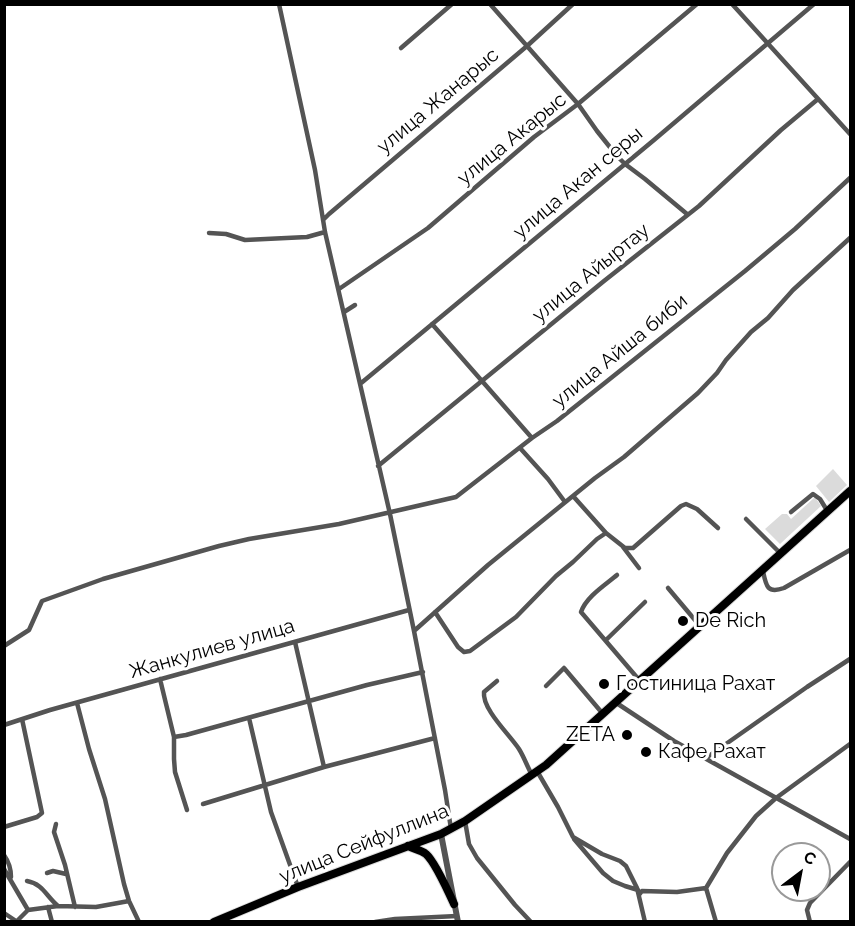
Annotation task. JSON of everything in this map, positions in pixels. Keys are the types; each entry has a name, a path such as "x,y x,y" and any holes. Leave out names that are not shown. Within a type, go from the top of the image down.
{"main road":[{"name":"улица Сейфуллина","path":"214,921 441,834 465,821 546,765 850,491"},
{"path":"408,846 423,852 428,857 447,887 454,904"}],"street":[{"path":"279,4 315,170 323,220 390,513 423,672 451,829"},
{"path":"401,48 452,4"},
{"path":"490,4 578,104 625,164 687,214"},
{"name":"улица Жанарыс","path":"323,220 573,4"},
{"name":"улица Акарыс","path":"339,289 428,228 534,137 578,104 698,4"},
{"path":"732,4 850,134"},
{"name":"улица Акан серы","path":"360,384 814,4"},
{"name":"улица Айыртау","path":"378,466 699,206 818,99"},
{"name":"улица Айша биби","path":"4,646 29,630 42,601 80,586 249,538 339,524 456,497 582,402 745,271 850,178"},
{"path":"209,233 226,234 245,240 307,237 326,232"},
{"path":"414,631 515,542 624,457 698,393 751,332 850,238"},
{"path":"344,312 355,305"},
{"path":"432,324 532,438"},
{"path":"520,448 565,502"},
{"path":"792,512 813,494 817,495 828,512"},
{"path":"573,496 639,568"},
{"path":"622,547 633,548 686,504 697,509 718,528"},
{"path":"746,519 781,554"},
{"path":"435,612 458,647 464,652 470,651 516,617 586,548 606,533"},
{"path":"763,570 765,582 775,591 850,550"},
{"path":"617,575 591,597 581,612 640,681"},
{"path":"668,588 700,626"},
{"path":"606,640 645,602"},
{"name":"Жанкулиев улица","path":"4,725 409,610"},
{"path":"295,642 324,767"},
{"path":"706,758 850,659"},
{"path":"546,686 564,668 603,714"},
{"path":"174,737 423,672"},
{"path":"160,680 174,737 175,772 186,810"},
{"path":"497,681 484,692 483,699 563,816 576,843 603,873 613,881 638,892 677,892 706,888"},
{"path":"615,702 674,741 850,839"},
{"path":"77,703 105,800 124,884 139,921"},
{"path":"249,718 270,812 298,887"},
{"path":"4,827 37,818 42,813 22,719"},
{"path":"203,804 324,767 435,738"},
{"path":"716,921 706,888 736,840 756,816 776,798 850,744"},
{"path":"465,821 469,844 477,858 514,905 531,921"},
{"path":"56,824 54,832 75,907"},
{"path":"375,921 457,919 441,834"},
{"path":"573,837 626,866 635,883 645,921"},
{"path":"4,855 11,870 11,879"},
{"path":"810,921 807,910 810,903 850,862"},
{"path":"4,869 28,910"},
{"path":"47,873 54,871 66,874"},
{"path":"27,881 40,886 58,906"},
{"path":"4,913 16,921 28,910 58,906 96,907 129,901"},
{"path":"48,907 52,921"},
{"path":"230,915 238,921"}],"shaded area":[{"path":"833,469 847,485 829,502 816,486"},
{"path":"815,497 821,506 780,544 765,529 782,514 787,514 791,519"}],"place":[{"name":"De Rich","path":"683,621"},
{"name":"Гостиница Рахат","path":"604,684"},
{"name":"ZETA","path":"627,735"},
{"name":"Кафе Рахат","path":"646,752"}]}
